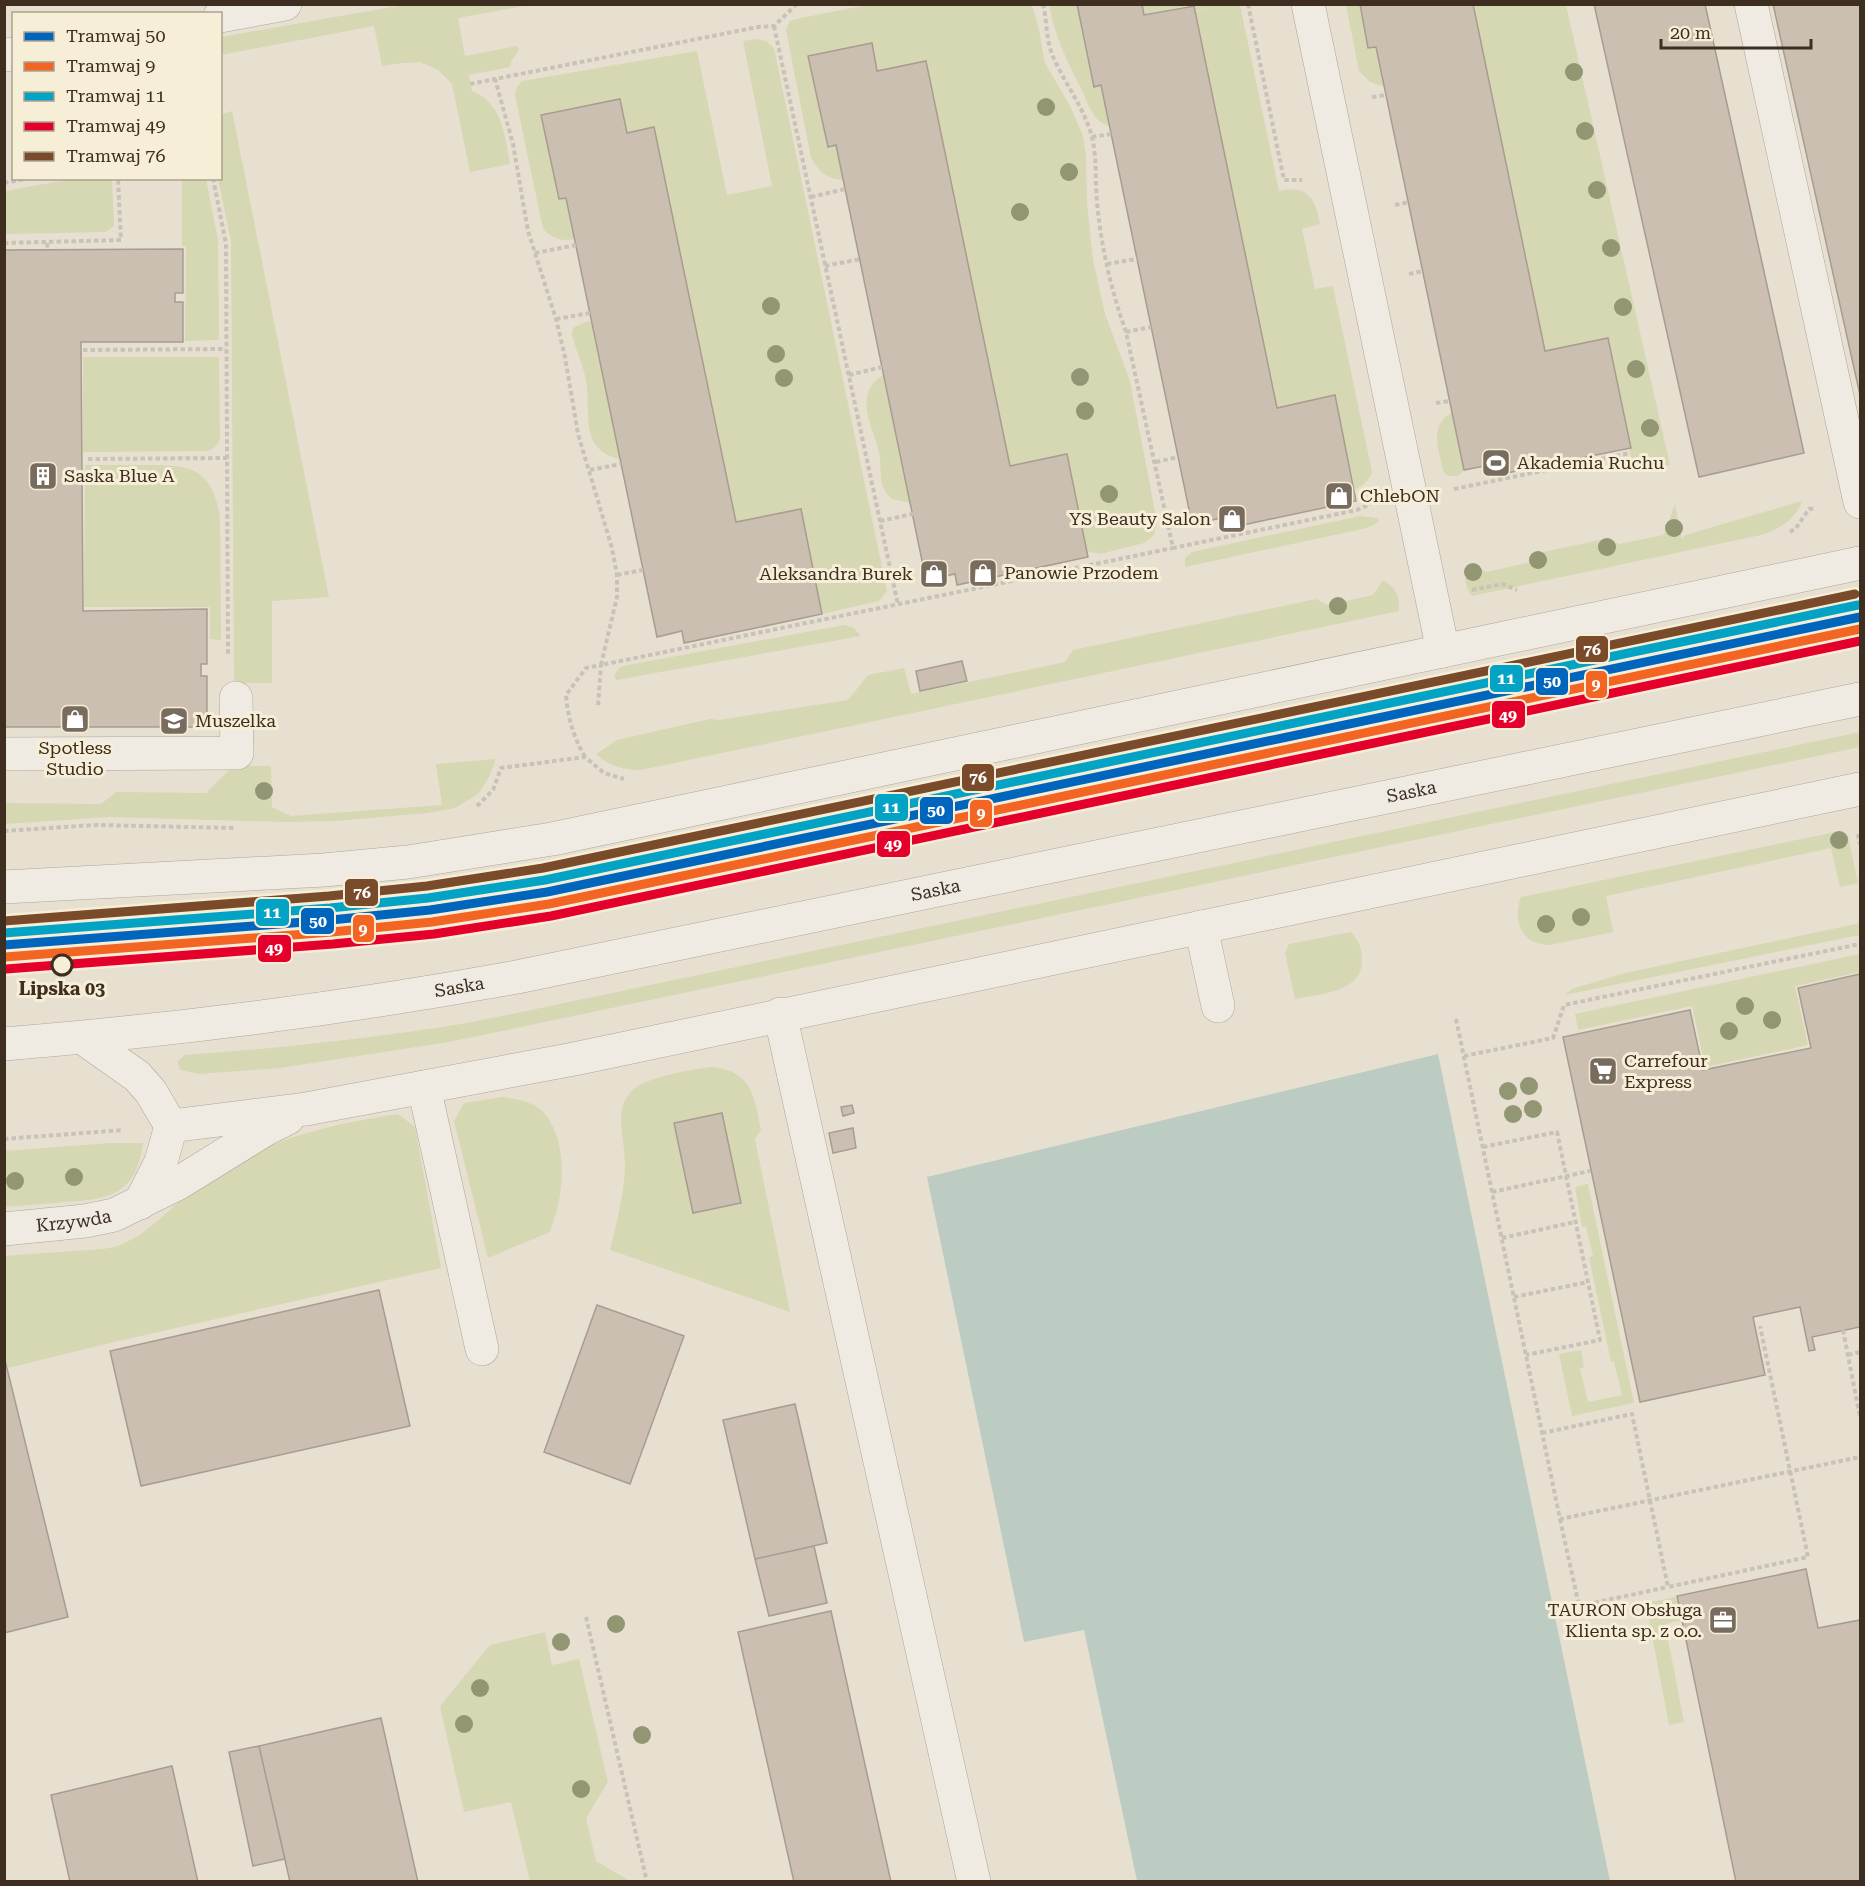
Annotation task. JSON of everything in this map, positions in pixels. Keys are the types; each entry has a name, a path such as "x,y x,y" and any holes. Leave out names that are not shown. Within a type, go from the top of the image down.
{"street":[{"path":"222,16 285,4"},
{"path":"1308,4 1443,651"},
{"path":"1751,4 1856,465 1860,502"},
{"path":"4,887 324,870 408,862 552,839 1860,563"},
{"path":"4,754 237,753 236,698"},
{"name":"Saska","path":"4,1044 83,1038 311,1011 408,997 517,977 1860,699"},
{"path":"171,1126 306,1109 574,1059 1860,789"},
{"path":"1201,927 1218,1006"},
{"path":"780,1014 974,1881"},
{"path":"83,1038 137,1076 151,1092 171,1126 161,1162 140,1203"},
{"path":"424,1087 482,1349"},
{"name":"Krzywda","path":"4,1229 86,1221 114,1215 177,1184 266,1129 306,1109"}],"path":[{"path":"470,84 758,27 774,26 797,4"},
{"path":"1043,4 1051,52 1074,93 1092,137 1096,201 1107,264 1126,332 1173,548"},
{"path":"1248,4 1284,180 1305,180"},
{"path":"774,26 898,605"},
{"path":"495,79 513,144 523,210 556,319 569,375 578,434 606,522 617,575 617,597 601,665 598,706"},
{"path":"1092,137 1111,134"},
{"path":"4,183 20,180"},
{"path":"4,243 121,240 118,180"},
{"path":"213,180 226,244 228,684 236,698"},
{"path":"811,197 845,189"},
{"path":"47,243 48,250"},
{"path":"535,253 576,245"},
{"path":"825,266 860,259"},
{"path":"1107,264 1137,259"},
{"path":"556,319 590,313"},
{"path":"1126,332 1152,327"},
{"path":"84,350 226,349"},
{"path":"849,375 882,367"},
{"path":"1454,489 1630,453"},
{"path":"1156,462 1178,457"},
{"path":"88,459 227,458"},
{"path":"590,470 621,464"},
{"path":"626,779 604,772 585,757 574,738 568,718 566,694 586,668 1357,510 1374,501"},
{"path":"880,521 912,514"},
{"path":"617,575 643,570"},
{"path":"475,808 493,790 501,768 585,757"},
{"path":"4,831 96,825 235,828"},
{"path":"1464,1056 1553,1038 1564,1005 1860,944"},
{"path":"1456,1019 1579,1606 1808,1557 1760,1326"},
{"path":"4,1139 171,1126"},
{"path":"1483,1148 1557,1132 1600,1340 1526,1355"},
{"path":"1492,1192 1590,1171"},
{"path":"1502,1238 1575,1222"},
{"path":"1514,1297 1588,1282"},
{"path":"1843,1330 1860,1415"},
{"path":"1848,1355 1860,1352"},
{"path":"1542,1433 1632,1414 1668,1587"},
{"path":"1560,1519 1860,1457"},
{"path":"586,1617 647,1881"}],"green space":[{"path":"403,5 530,5 458,18 465,56 517,46 519,49 510,67 469,75 472,91 490,103 496,112 504,131 510,164 470,172 452,84 438,70 420,62 382,66 374,26 222,55 222,37"},
{"path":"867,5 1032,5 1045,63 1071,108 1083,136 1093,260 1105,314 1130,381 1157,522 1154,535 1144,543 1100,554 1087,551 1067,454 1010,466 926,68 928,67 927,62 877,71 872,44 808,57 827,146 836,145 843,180 824,174 811,158 786,30 790,21 796,19"},
{"path":"1049,5 1077,5 1094,86 1101,85 1109,126 1098,119 1090,109 1061,46"},
{"path":"1142,5 1191,5 1144,15"},
{"path":"1191,5 1240,5 1279,191 1303,192 1308,195 1316,207 1320,224 1302,229 1315,289 1333,286 1372,472 1365,483 1353,490 1335,395 1277,408 1195,12 1208,9 1195,11 1194,6"},
{"path":"1346,5 1360,5 1368,47 1377,46 1385,87 1370,82 1359,71"},
{"path":"1473,5 1566,5 1670,465 1634,472 1629,448 1631,447 1608,338 1545,351"},
{"path":"756,39 766,41 774,48 887,591 879,601 822,614 801,509 736,522 654,128 627,133 620,99 541,115 559,199 566,198 574,239 561,240 543,229 515,95 522,81 697,51 727,195 772,186 743,41"},
{"path":"232,111 329,597 272,601 272,683 234,683 231,241 218,180 222,180 222,115"},
{"path":"66,180 112,180 114,226 106,232 5,234 5,191"},
{"path":"182,180 206,180 218,240 219,340 185,341 186,246 182,246"},
{"path":"591,321 620,459 606,454 597,447 589,427 586,380 572,335 573,328"},
{"path":"83,357 219,357 220,439 218,444 207,451 83,452"},
{"path":"883,375 910,503 892,499 882,483 879,452 869,421 867,401 868,392"},
{"path":"1452,412 1464,470 1454,476 1446,475 1443,471 1437,438 1440,424"},
{"path":"85,465 175,466 196,472 211,487 220,516 221,640 210,639 210,607 84,607"},
{"path":"1802,501 1791,518 1761,535 1472,596 1466,583 1467,571 1472,563 1486,572 1532,562 1539,553 1609,538 1619,544 1664,535 1675,504 1682,539 1685,535"},
{"path":"1360,516 1379,520 1367,528 1185,567 1185,558 1192,552"},
{"path":"1383,580 1396,593 1399,611 641,770 617,766 606,762 596,754 617,740 710,719 719,720 848,700 868,675 904,668 911,694 1065,662 1073,650 1316,599 1327,605 1373,595"},
{"path":"844,625 854,628 861,636 616,680 614,676 623,666"},
{"path":"1860,732 1860,747 449,1042 280,1068 199,1074 181,1070 177,1062 185,1055 329,1042 473,1022"},
{"path":"496,759 488,779 478,794 455,808 428,813 335,821 287,822 109,817 5,824 5,803 101,804 116,792 206,793 233,766 271,766 272,807 291,816 442,805 436,764"},
{"path":"1840,831 1845,832 1848,836 1858,883 1840,887 1831,848 1606,896 1613,932 1550,945 1532,941 1526,936 1519,923 1521,897"},
{"path":"1860,923 1860,935 1564,995 1572,989 1621,974"},
{"path":"1351,932 1360,945 1362,956 1360,972 1355,980 1337,990 1295,999 1285,953 1289,944"},
{"path":"1860,954 1860,972 1795,986 1808,1045 1705,1067 1692,1006 1578,1030 1575,1014"},
{"path":"712,1067 736,1074 749,1087 753,1096 761,1130 755,1139 790,1312 610,1250 623,1187 625,1165 621,1117 626,1099 639,1085 648,1081"},
{"path":"502,1097 531,1104 545,1114 559,1145 562,1179 559,1201 550,1232 488,1258 454,1121 464,1103"},
{"path":"398,1114 415,1127 441,1268 8,1368 4,1356 4,1256 114,1247 138,1236 198,1186 246,1157 294,1137 318,1130"},
{"path":"110,1143 143,1143 134,1174 118,1191 108,1196 81,1201 5,1207 5,1151"},
{"path":"1588,1184 1634,1403 1572,1416 1559,1354 1581,1350 1584,1367 1580,1369 1588,1402 1622,1395 1614,1362 1611,1362 1589,1257 1593,1256 1586,1227 1582,1227 1575,1187"},
{"path":"1676,1597 1681,1620 1665,1624 1684,1722 1669,1725 1646,1603"},
{"path":"545,1632 552,1665 579,1659 608,1782 586,1818 596,1861 630,1881 530,1881 511,1802 464,1812 440,1706 490,1645"}],"shaded area":[{"path":"1438,1054 1610,1881 1137,1881 1084,1630 1024,1642 927,1177"}],"building":[{"path":"1077,4 1142,4 1144,15 1194,6 1277,408 1335,395 1356,501 1224,529 1222,518 1192,524 1101,85 1094,87"},
{"path":"1360,4 1473,4 1545,351 1608,338 1631,448 1492,476 1489,465 1464,470 1376,47 1368,48"},
{"path":"1594,4 1705,4 1804,453 1699,477"},
{"path":"1773,4 1860,4 1860,395"},
{"path":"872,43 877,71 926,61 1010,466 1067,454 1088,557 957,585 955,574 926,580 836,145 828,147 808,56"},
{"path":"620,99 627,133 654,127 736,522 801,509 822,614 684,643 682,631 657,637 566,198 559,199 541,115"},
{"name":"Saska Blue A","path":"183,249 183,293 175,293 175,302 183,302 183,342 81,342 83,611 207,609 207,664 201,664 201,676 207,676 207,727 4,727 4,250"},
{"path":"962,661 967,681 920,691 916,671"},
{"path":"1860,974 1860,1327 1812,1337 1815,1350 1809,1351 1800,1307 1753,1317 1765,1375 1640,1402 1563,1037 1690,1010 1703,1070 1811,1048 1798,988"},
{"path":"852,1105 854,1113 843,1116 841,1107"},
{"path":"722,1113 741,1203 693,1213 674,1123"},
{"path":"853,1128 856,1148 833,1153 829,1133"},
{"path":"379,1290 410,1426 141,1486 110,1351"},
{"path":"597,1305 684,1336 630,1484 544,1452"},
{"path":"4,1356 68,1617 4,1633"},
{"path":"795,1404 827,1543 755,1559 723,1420"},
{"path":"814,1546 827,1603 769,1616 755,1559"},
{"path":"1806,1569 1818,1628 1860,1620 1860,1882 1736,1882 1677,1596"},
{"path":"831,1611 891,1882 794,1882 738,1632"},
{"path":"381,1718 418,1882 290,1882 259,1746"},
{"path":"259,1746 285,1859 253,1866 229,1752"},
{"path":"172,1766 198,1882 70,1882 51,1795"}],"tram line":[{"name":"76","path":"4,921 329,896 427,886 543,868 1855,594"},
{"name":"11","path":"4,933 330,908 428,898 545,880 1858,605"},
{"name":"50","path":"4,945 331,920 430,910 547,892 1860,617"},
{"name":"9","path":"5,957 332,932 432,922 549,904 1860,629"},
{"name":"49","path":"6,969 333,944 434,934 551,916 1860,641"}],"place":[{"name":"Akademia Ruchu","path":"1496,463"},
{"name":"Saska Blue A","path":"43,476"},
{"name":"ChlebON","path":"1339,496"},
{"name":"YS Beauty Salon","path":"1232,519"},
{"name":"Panowie Przodem","path":"983,573"},
{"name":"Aleksandra Burek","path":"934,574"},
{"name":"Spotless Studio","path":"75,719"},
{"name":"Muszelka","path":"174,721"},
{"name":"Lipska 03","path":"62,965"},
{"name":"Carrefour Express","path":"1603,1071"},
{"name":"TAURON Obsługa Klienta sp. z o.o.","path":"1723,1620"}]}
